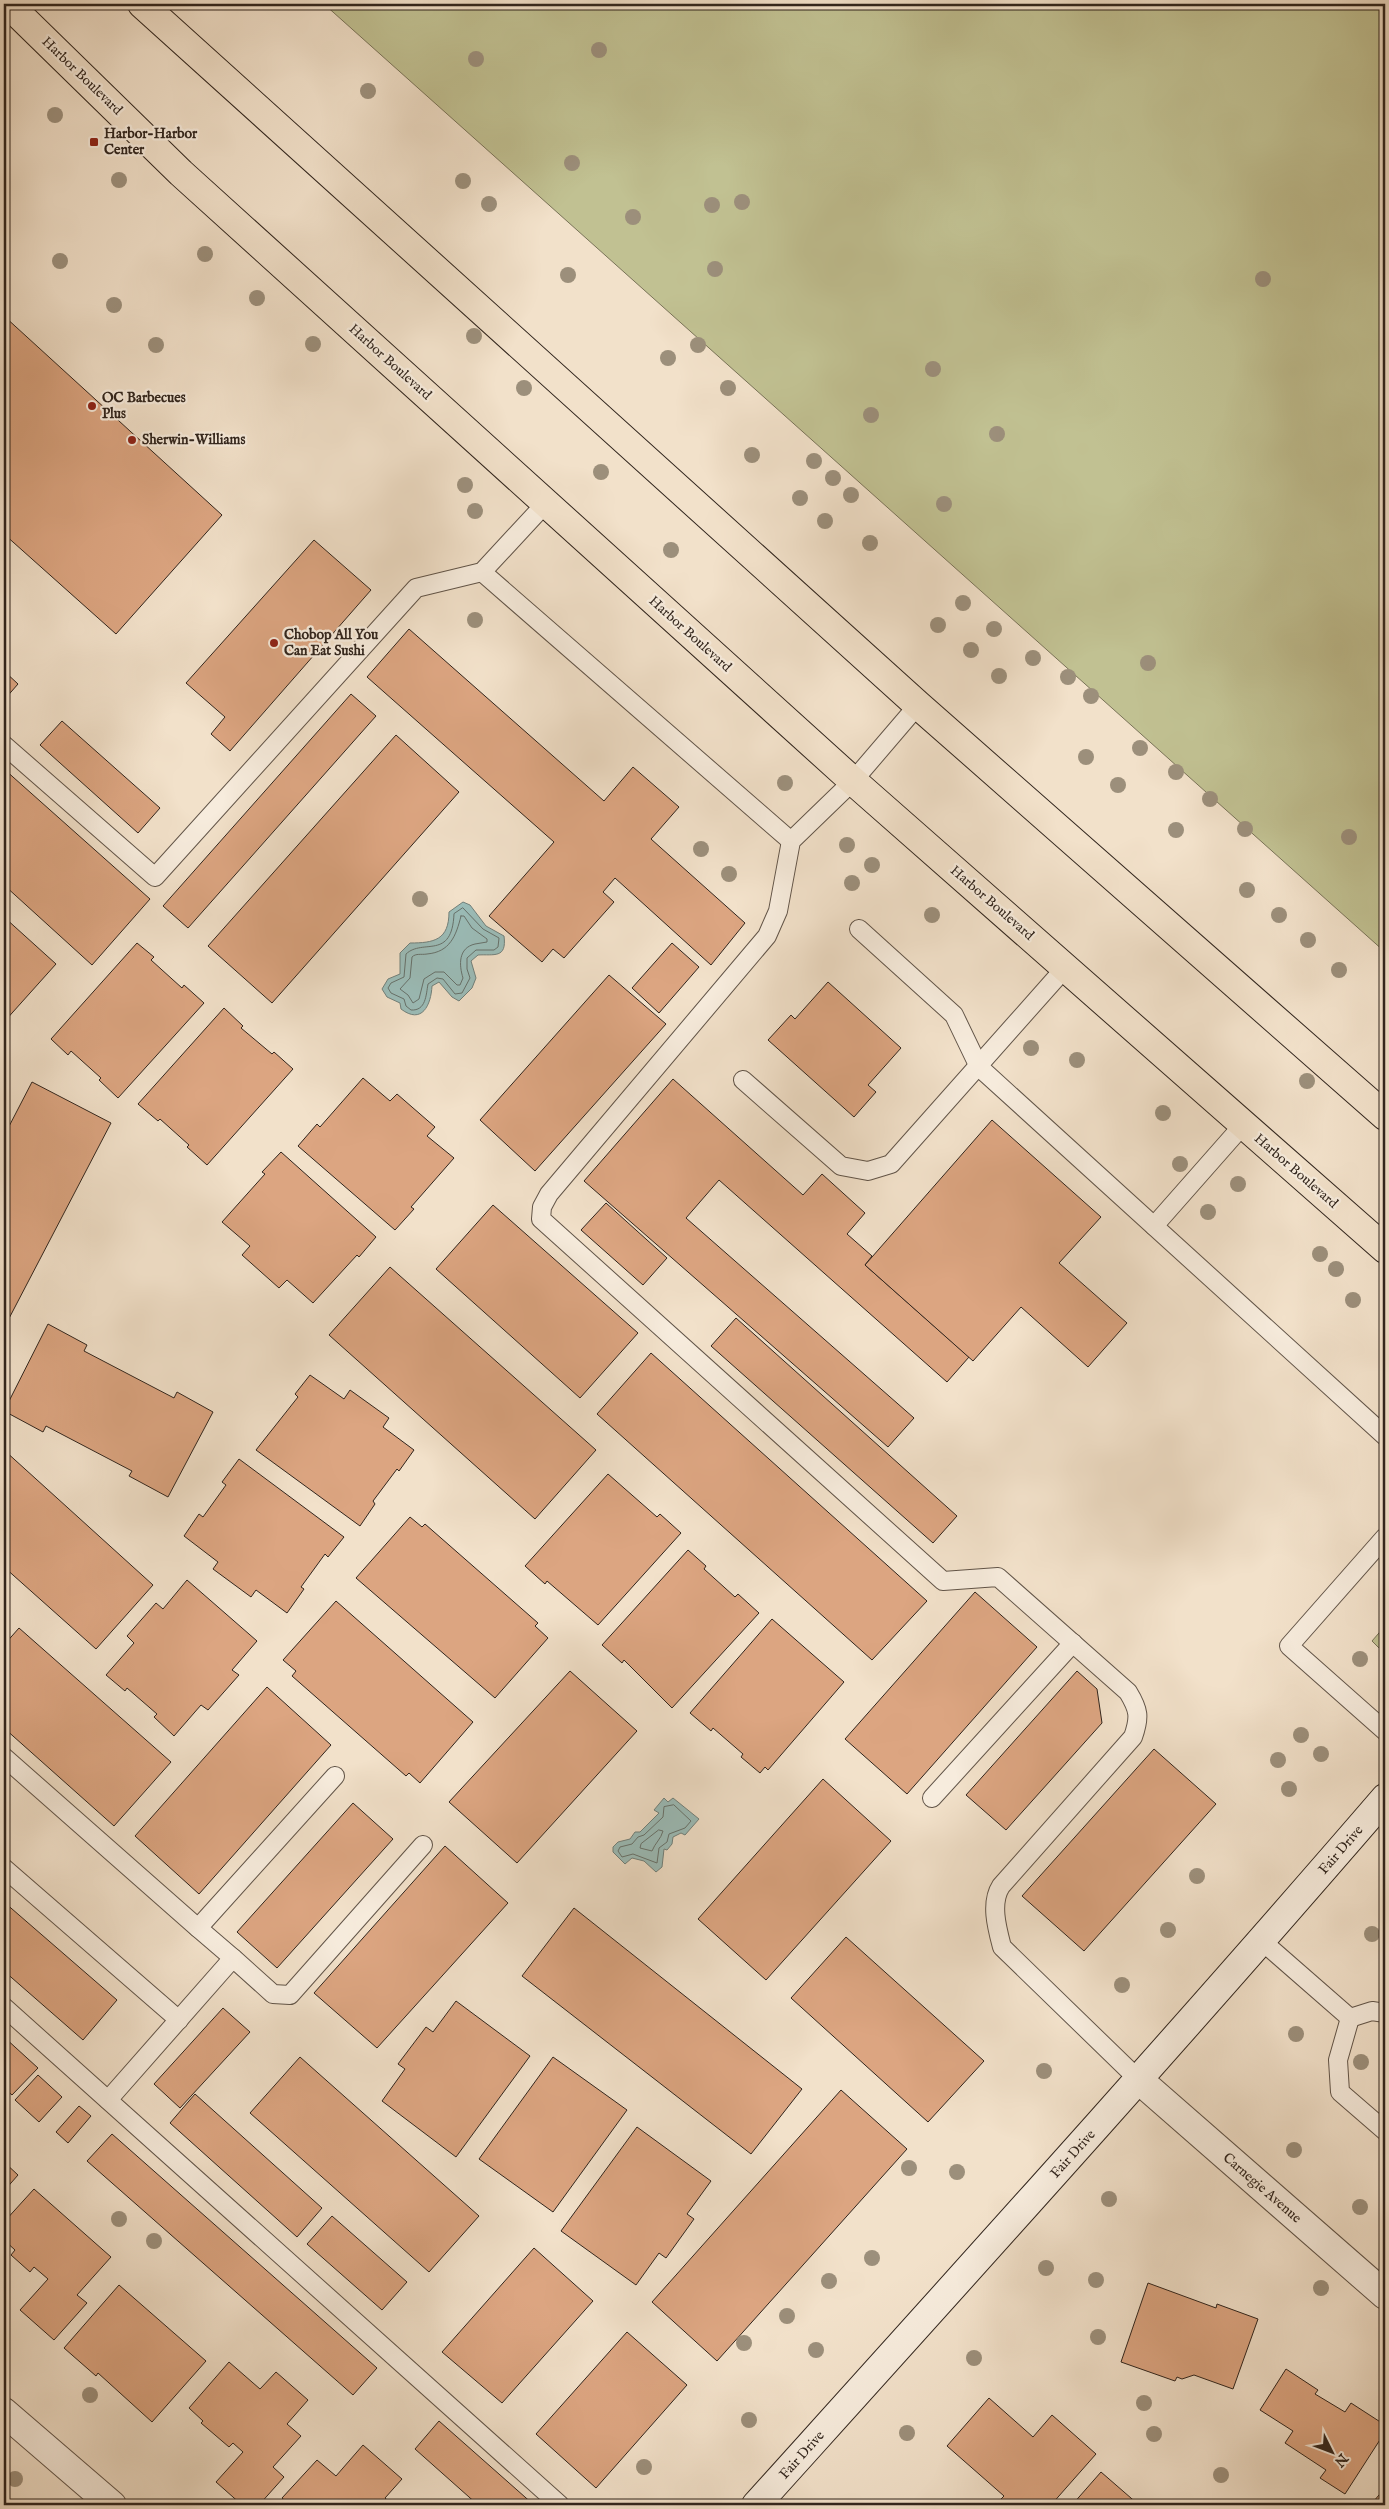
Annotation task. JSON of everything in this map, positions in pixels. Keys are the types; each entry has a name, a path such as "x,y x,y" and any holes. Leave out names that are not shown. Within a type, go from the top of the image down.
{"main road":[{"name":"Harbor Boulevard","path":"8,4 181,173 853,781 1385,1249"},
{"path":"142,4 918,705 1385,1116"},
{"name":"Fair Drive","path":"756,2505 1263,1942 1385,1798"},
{"name":"Carnegie Avenue","path":"1140,2080 1385,2295"},
{"path":"4,2412 112,2505"}],"lane":[{"path":"4,745 155,877 416,588 482,572 546,503"},
{"path":"482,572 791,841"},
{"path":"918,705 853,781 791,841 778,911 767,936 549,1194 542,1207 541,1219 943,1581 998,1577 1128,1692 1135,1704 1139,1719 1133,1737 1001,1886 995,1896 998,1932 1002,1947 1140,2080"},
{"path":"859,929 954,1014 978,1067 1385,1436"},
{"path":"743,1080 840,1166 868,1171 891,1164 1065,968"},
{"path":"1154,1226 1243,1124"},
{"path":"1385,1537 1289,1646 1385,1731"},
{"path":"932,1798 1073,1643"},
{"path":"4,1757 273,1994 290,1995 423,1845"},
{"path":"198,1928 335,1776"},
{"path":"4,1868 179,2020"},
{"path":"1263,1942 1350,2018"},
{"path":"108,2100 234,1958"},
{"path":"4,2007 560,2505"},
{"path":"1350,2018 1372,2011 1385,2013"},
{"path":"1350,2018 1338,2060 1340,2092 1385,2131"}],"green space":[{"path":"324,4 1385,4 1385,952"},
{"path":"1385,1626 1385,1649 1383,1652 1372,1641"}],"water":[{"path":"463,902 470,905 486,926 504,936 503,949 494,955 478,955 471,961 476,978 472,988 459,1001 452,997 439,982 432,986 430,1000 424,1011 415,1015 408,1013 401,1009 400,1003 387,997 382,989 388,979 400,974 400,953 410,943 433,941 443,934 446,929 449,912"},
{"path":"664,1798 668,1802 673,1798 699,1819 685,1835 681,1833 673,1837 672,1844 667,1850 664,1849 662,1867 656,1872 644,1861 632,1858 625,1864 613,1852 613,1847 618,1842 630,1839 635,1832 640,1832 659,1813 654,1810"}],"building":[{"path":"4,316 222,515 116,634 4,534"},
{"name":"Chobop All You Can Eat Sushi","path":"314,540 371,590 230,751 211,734 225,717 186,683"},
{"path":"409,629 604,801 633,767 679,807 651,839 745,923 711,965 615,878 603,892 614,902 564,958 553,949 542,962 489,916 554,842 367,677"},
{"path":"4,671 18,684 4,700"},
{"path":"351,694 376,716 188,928 163,906"},
{"path":"62,721 160,808 138,833 40,745"},
{"path":"396,735 459,792 272,1003 208,946"},
{"path":"4,769 150,899 92,965 4,885"},
{"path":"4,917 56,964 4,1022"},
{"path":"137,943 154,957 151,960 182,988 184,985 204,1003 118,1098 99,1080 101,1078 71,1051 68,1055 51,1039"},
{"path":"672,943 699,967 659,1013 632,988"},
{"path":"609,975 666,1024 535,1171 480,1120"},
{"path":"828,982 901,1048 868,1085 876,1092 854,1117 768,1040 791,1015 795,1019"},
{"path":"224,1008 243,1026 241,1028 272,1054 274,1052 293,1069 207,1165 187,1147 189,1145 160,1119 158,1121 138,1104"},
{"path":"363,1078 390,1101 397,1094 435,1127 427,1136 454,1158 411,1207 414,1209 395,1230 298,1146 317,1124 320,1127"},
{"path":"673,1079 803,1195 822,1174 865,1213 847,1234 872,1256 865,1265 969,1357 947,1382 719,1180 686,1218 914,1418 888,1447 584,1181"},
{"path":"32,1082 111,1123 4,1328 4,1136"},
{"path":"992,1120 1101,1217 1059,1263 1127,1323 1088,1367 1021,1307 973,1361 865,1265"},
{"path":"281,1152 376,1237 359,1257 357,1255 313,1303 287,1280 279,1288 242,1255 250,1246 222,1222 265,1174 262,1172"},
{"path":"606,1203 667,1258 643,1285 581,1230"},
{"path":"493,1205 638,1333 580,1398 436,1269"},
{"path":"390,1267 596,1450 535,1519 329,1335"},
{"path":"736,1318 957,1516 933,1543 711,1346"},
{"path":"48,1324 87,1345 84,1351 174,1398 177,1392 213,1412 168,1497 129,1476 132,1471 46,1426 43,1432 4,1411"},
{"path":"651,1353 927,1601 872,1660 597,1414"},
{"path":"310,1375 344,1399 350,1390 389,1418 383,1427 414,1450 373,1501 375,1504 360,1526 256,1450 298,1397 295,1394"},
{"path":"4,1450 153,1585 96,1649 4,1567"},
{"path":"239,1459 344,1537 328,1557 325,1554 301,1587 304,1589 287,1613 256,1590 251,1597 213,1569 218,1562 184,1536 199,1514 203,1517 226,1485 222,1482"},
{"path":"608,1474 657,1517 660,1514 681,1533 598,1625 547,1581 545,1584 525,1566"},
{"path":"410,1517 422,1527 425,1524 538,1623 535,1626 548,1638 495,1698 356,1578"},
{"path":"688,1550 706,1566 704,1569 735,1597 738,1594 759,1613 672,1708 624,1660 622,1663 602,1645"},
{"path":"187,1580 257,1641 232,1670 239,1675 208,1710 201,1705 174,1736 154,1717 157,1714 127,1688 125,1691 106,1675 134,1643 127,1636 156,1603 163,1609"},
{"path":"975,1592 1037,1647 907,1794 845,1739"},
{"path":"336,1601 473,1722 420,1783 409,1773 406,1776 292,1676 296,1671 283,1660"},
{"path":"772,1619 844,1682 768,1770 765,1767 760,1773 741,1757 743,1754 713,1728 711,1731 690,1713"},
{"path":"19,1628 171,1762 114,1826 4,1728 4,1645"},
{"path":"570,1671 637,1731 517,1863 449,1802"},
{"path":"1077,1671 1097,1689 1102,1723 1006,1830 966,1795"},
{"path":"267,1687 331,1745 199,1894 135,1836"},
{"path":"1154,1749 1216,1804 1084,1951 1022,1896"},
{"path":"823,1779 891,1841 766,1980 698,1919"},
{"path":"353,1803 393,1839 277,1968 237,1932"},
{"path":"445,1846 508,1903 377,2048 314,1993"},
{"path":"4,1902 117,2000 83,2040 4,1971"},
{"path":"574,1908 802,2089 751,2154 522,1976"},
{"path":"846,1937 984,2061 928,2122 791,1998"},
{"path":"456,2001 530,2056 456,2157 382,2101 405,2069 398,2064 426,2027 433,2032"},
{"path":"223,2008 250,2032 180,2108 154,2084"},
{"path":"4,2037 38,2068 12,2095 4,2088"},
{"path":"300,2057 479,2216 429,2272 250,2113"},
{"path":"553,2057 627,2110 553,2212 479,2159"},
{"path":"38,2075 62,2097 39,2122 15,2100"},
{"path":"841,2090 907,2149 717,2361 652,2302"},
{"path":"195,2094 322,2208 297,2237 170,2123"},
{"path":"79,2106 91,2116 68,2143 56,2132"},
{"path":"637,2127 711,2181 687,2214 694,2219 666,2258 659,2253 636,2285 561,2231"},
{"path":"112,2134 377,2368 353,2395 87,2161"},
{"path":"4,2162 18,2175 4,2191"},
{"path":"34,2189 111,2257 77,2295 87,2303 54,2340 20,2310 48,2279 34,2267 30,2272 11,2255 15,2250 4,2240 4,2222"},
{"path":"332,2216 407,2282 382,2310 307,2244"},
{"path":"534,2248 593,2301 502,2403 442,2352"},
{"path":"1148,2283 1216,2308 1217,2304 1258,2319 1233,2389 1194,2375 1182,2379 1177,2377 1175,2381 1121,2362"},
{"path":"119,2285 206,2361 152,2422 98,2373 96,2376 64,2348"},
{"path":"627,2332 687,2385 596,2488 536,2434"},
{"path":"229,2362 260,2389 276,2372 308,2400 287,2424 301,2436 273,2467 284,2477 259,2505 242,2505 216,2482 243,2452 233,2443 229,2447 201,2423 203,2421 189,2408"},
{"path":"1286,2369 1318,2390 1315,2394 1345,2412 1351,2403 1385,2425 1385,2432 1345,2494 1320,2478 1326,2470 1285,2443 1293,2431 1260,2410"},
{"path":"989,2398 1033,2437 1052,2415 1096,2454 1051,2505 1008,2505 1001,2499 1004,2496 947,2446"},
{"path":"439,2421 534,2505 478,2505 415,2449"},
{"path":"363,2445 402,2479 385,2498 393,2505 290,2505 282,2498 317,2460 336,2476"},
{"path":"1101,2472 1139,2505 1072,2505"},
{"path":"1385,2488 1385,2505 1377,2505 1373,2502"}],"place":[{"name":"Harbor-Harbor Center","path":"94,142"},
{"name":"OC Barbecues Plus","path":"92,406"},
{"name":"Sherwin-Williams","path":"132,440"},
{"name":"Chobop All You Can Eat Sushi","path":"274,643"}]}
